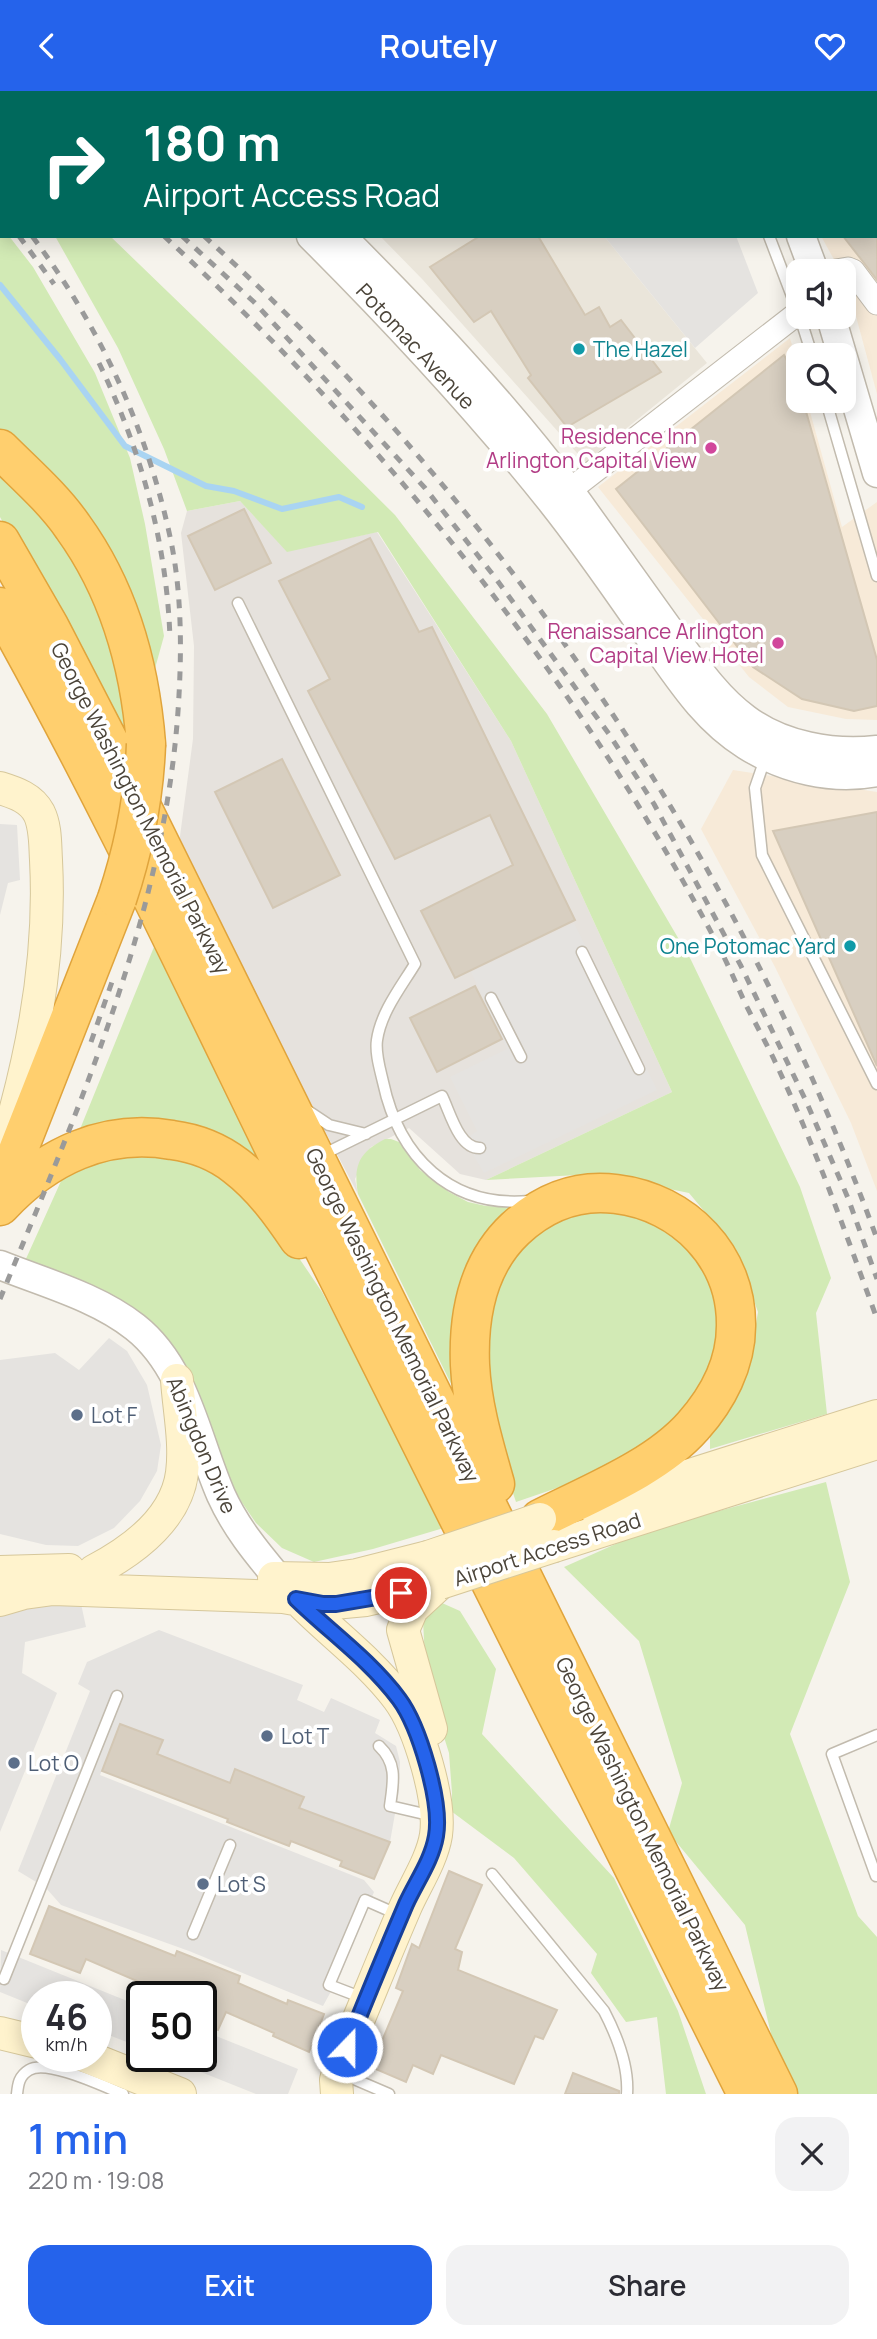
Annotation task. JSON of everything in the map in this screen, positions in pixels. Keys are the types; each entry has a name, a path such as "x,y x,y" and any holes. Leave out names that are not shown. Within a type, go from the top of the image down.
{"highway":[{"path":"0,449 47,495 73,527 107,586 134,659 146,744 139,824 117,899 12,1166 0,1189"},
{"name":"George Washington Memorial Parkway","path":"0,541 49,626 123,769 283,1092 299,1161 379,1360 747,2094"},
{"name":"George Washington Memorial Parkway","path":"0,607 535,1604 778,2094"},
{"path":"0,1206 42,1169 80,1147 141,1136 202,1147 234,1164 276,1206 379,1360"},
{"path":"535,1604 478,1421 470,1366 471,1327 476,1294 494,1253 506,1237 533,1213 564,1198 606,1193 661,1205 681,1216 696,1230 720,1261 734,1302 736,1327 728,1369 719,1389 692,1428 658,1456 547,1533"}],"main road":[{"path":"0,788 24,797 41,816 48,899 44,963 35,1023 23,1083 0,1160"},
{"path":"94,1571 125,1553 162,1518 180,1484 182,1444 177,1380"},
{"name":"Airport Access Road","path":"758,1468 877,1416"},
{"name":"Airport Access Road","path":"0,1600 53,1589 239,1596 287,1588 312,1580 434,1570 758,1468 877,1443"},
{"path":"0,1552 38,1570 103,1544 125,1530 146,1509 182,1444"},
{"path":"434,1570 403,1630 436,1746 438,1766 435,1808"},
{"name":"Airport Access Road","path":"0,1572 94,1571 287,1588 323,1604 336,1604 401,1593 434,1570"},
{"name":"Abingdon Drive","path":"287,1588 378,1674 399,1700 413,1723 422,1748 437,1827 435,1843 366,1999 334,2087"},
{"path":"378,1674 391,1617 401,1593"},
{"path":"239,1596 336,1636"},
{"path":"0,2033 21,2038"},
{"path":"112,2067 180,2094"}],"street":[{"name":"Potomac Avenue","path":"313,238 561,497"},
{"name":"Potomac Avenue","path":"343,238 446,345 561,497 714,689 771,746 803,770 829,774 877,772"},
{"path":"802,238 810,259"},
{"path":"856,275 877,303"},
{"path":"561,497 786,324"},
{"path":"835,329 877,473"},
{"name":"Potomac Avenue","path":"771,746 803,745 843,751 877,750"},
{"name":"Abingdon Drive","path":"0,1265 99,1305 123,1319 155,1347 177,1380 228,1510 245,1537 287,1588"}],"lane":[{"path":"770,238 786,280"},
{"path":"829,413 877,576"},
{"path":"238,603 415,964 386,1012 376,1043 384,1089 394,1120 425,1165 447,1184 460,1191 502,1202 564,1198"},
{"path":"771,746 755,788 762,855 877,1084"},
{"path":"582,952 639,1069"},
{"path":"491,998 521,1057"},
{"path":"283,1092 329,1125 366,1134"},
{"path":"299,1161 366,1134 442,1096 465,1142 476,1149 480,1148"},
{"path":"4,1979 117,1696"},
{"path":"876,1876 832,1753 877,1735"},
{"path":"379,1746 390,1759 393,1769 390,1807 435,1808"},
{"path":"192,1934 230,1845"},
{"path":"492,1874 604,2011 618,2037 628,2085 627,2094"},
{"path":"366,1999 329,1985 365,1900 401,1916"},
{"path":"17,2094 21,2077 27,2071 43,2067 123,2094"},
{"path":"334,2087 389,2094"}],"shaded area":[{"path":"382,238 606,238 707,363 585,462 423,280"},
{"path":"606,238 737,238 758,293 695,348"},
{"path":"822,238 877,238 877,394 856,316 856,259 834,259"},
{"path":"790,338 791,343 786,343 786,413 810,413 842,527 877,502 877,720 846,719 788,707 749,677 598,487"},
{"path":"240,501 287,551 377,532 511,741 672,1092 486,1180 460,1174 409,1128 371,1147 355,1179 358,1194 178,851 193,739 194,646 181,533 187,511"},
{"path":"733,770 877,792 877,1191 851,1123 775,967 701,829"},
{"path":"0,824 17,825 20,880 8,883 0,915"},
{"path":"574,923 657,1090 484,1173 474,1156 470,1136 477,1131 450,1077 507,1049 471,972"},
{"name":"Lot F","path":"109,1338 127,1351 147,1385 161,1445 157,1471 140,1501 114,1528 78,1546 46,1545 0,1534 0,1360 55,1353 79,1370"},
{"name":"Lot O","path":"80,1599 86,1627 25,1642 22,1673 57,1693 0,1832 0,1607"},
{"path":"159,1630 303,1685 297,1700 324,1712 331,1698 380,1720 375,1733 396,1746 400,1762 399,1791 390,1842 299,1808 303,1796 236,1769 230,1783 157,1754 162,1740 120,1724 100,1775 364,1880 374,1892 341,1973 323,2006 189,1951 61,1905 46,1888 18,1871 90,1691 78,1684 87,1662"},
{"path":"1,1950 78,1981 21,1981 21,2001 0,1992"},
{"path":"112,1995 126,2001 126,2042 112,2036"},
{"path":"217,2036 298,2069 288,2094 256,2094 201,2072 217,2072"}],"green space":[{"path":"0,238 11,238 33,267 95,373 130,458 145,524 164,636 154,672 0,436"},
{"path":"56,238 112,238 256,377 395,515 547,714 691,960 800,1187 831,1278 816,1313 827,1414 710,1449 710,1433 747,1375 758,1312 735,1248 689,1193 597,1174 486,1180 672,1092 511,741 378,532 287,552 240,501 187,511 164,449 118,348"},
{"path":"0,469 54,527 88,579 119,656 126,752 0,517"},
{"path":"156,942 303,1230 253,1170 76,1139"},
{"path":"385,1139 399,1142 420,1170 449,1192 468,1202 521,1208 459,1400 358,1194 356,1175 360,1161 369,1149"},
{"path":"140,1149 196,1160 261,1202 322,1292 447,1527 373,1549 314,1562 282,1548 256,1523 228,1482 182,1363 164,1334 117,1303 25,1261 66,1170"},
{"path":"597,1203 658,1214 705,1251 724,1307 720,1360 696,1407 651,1447 592,1476 516,1502 489,1421 489,1281 541,1219"},
{"path":"826,1482 850,1582 790,1734 858,1916 877,1937 877,2094 797,2094 772,2038 745,1925 668,1832 682,1783 639,1641 564,1567 645,1531"},
{"path":"442,1603 460,1611 496,1669 482,1734 614,1878 678,2011 706,2094 666,2094 657,2017 626,2022 591,1973 597,1954 514,1858 451,1811 449,1753 426,1680 423,1620"}],"building":[{"name":"The Hazel","path":"477,238 539,238 585,315 599,307 610,327 621,320 661,372 567,427 528,378 531,375 491,311 474,322 430,267"},
{"path":"845,238 877,238 877,280"},
{"path":"784,355 786,413 806,413 877,660 877,706 854,711 802,699 753,667 616,489"},
{"path":"244,509 271,563 215,590 188,536"},
{"path":"370,538 419,632 432,627 575,920 455,978 421,911 513,865 490,815 395,859 308,691 330,679 279,581"},
{"path":"282,759 340,875 273,908 215,792"},
{"name":"One Potomac Yard","path":"877,812 877,1066 773,831"},
{"path":"475,986 502,1039 437,1072 410,1018"},
{"path":"120,1724 163,1740 157,1754 230,1783 235,1769 304,1797 299,1808 390,1842 374,1879 340,1866 342,1861 291,1841 289,1846 227,1822 228,1819 102,1771"},
{"path":"449,1871 482,1885 455,1949 462,1952 458,1970 557,2010 543,2039 535,2036 514,2084 441,2055 433,2074 413,2065 406,2082 371,2067 403,1991 396,1988 412,1944 419,1948"},
{"path":"49,1906 175,1956 177,1951 240,1976 238,1983 287,2004 288,2000 324,2014 309,2052 226,2012 217,2030 217,1981 137,1981 86,1959 80,1973 30,1954"},
{"path":"573,2073 619,2091 619,2094 565,2094"}],"waterway":[{"path":"0,285 125,446 206,486 234,491 282,509 339,497 362,507"}],"railway":[{"path":"20,238 54,284"},
{"path":"0,1299 89,1079 139,928 158,852 171,774 180,675 180,613 176,572 169,532 147,453 133,414 98,340 78,304 33,238"},
{"path":"166,238 325,396 401,481 473,569 541,660 605,753 665,850 720,949 774,1060 818,1161 877,1319"},
{"path":"184,238 254,302 425,488 494,576 609,734 654,804 741,966 806,1101 848,1198 877,1279"},
{"path":"206,238 313,341 416,453 512,572 601,697 682,826 756,961 821,1098 877,1239"},
{"path":"99,363 127,429 149,498 164,568 170,639"},
{"path":"139,888 161,778"},
{"path":"91,1042 113,979"}],"place":[{"name":"The Hazel","path":"579,349"},
{"name":"Residence Inn Arlington Capital View","path":"711,448"},
{"name":"Renaissance Arlington Capital View Hotel","path":"778,643"},
{"name":"One Potomac Yard","path":"850,946"},
{"name":"Lot F","path":"77,1415"},
{"name":"Lot T","path":"267,1736"},
{"name":"Lot O","path":"14,1763"},
{"name":"Lot S","path":"203,1884"}],"route":[{"path":"347,2047 401,1916 435,1843 437,1827 434,1800 418,1735 406,1710 378,1674 296,1599 336,1604 401,1593"}]}
